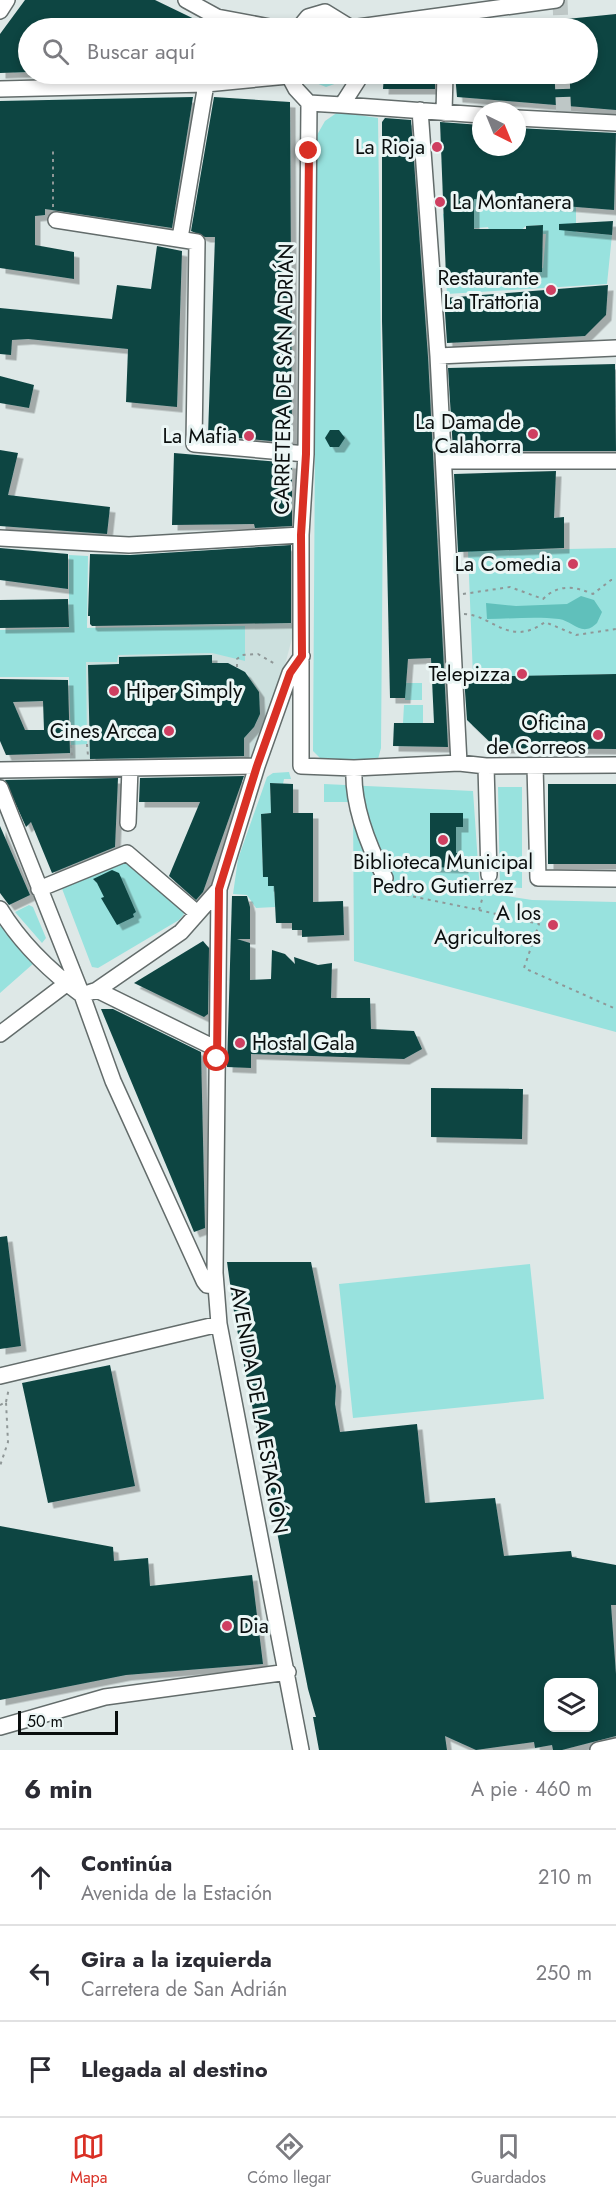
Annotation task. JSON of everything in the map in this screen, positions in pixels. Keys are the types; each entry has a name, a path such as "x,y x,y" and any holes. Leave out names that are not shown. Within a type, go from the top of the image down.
{"street":[{"path":"0,11 7,0"},
{"path":"186,0 222,18"},
{"path":"466,18 556,0"},
{"path":"307,18 328,6 341,18"},
{"path":"0,89 206,84 180,238"},
{"path":"295,84 309,103 472,115"},
{"path":"342,105 355,84"},
{"path":"444,113 445,84"},
{"name":"CARRETERA DE SAN ADRIÁN","path":"309,103 306,454 301,535 301,766 354,768"},
{"path":"420,111 438,356 459,763"},
{"path":"526,118 616,123"},
{"path":"56,220 197,242 194,444 306,454"},
{"path":"438,356 616,348"},
{"path":"444,461 616,461"},
{"path":"0,538 71,549 301,535"},
{"name":"AVENIDA DE LA ESTACIÓN","path":"301,1750 288,1672 219,1324 215,1286 219,889 257,766 290,673 302,656"},
{"path":"385,878 371,851 353,786 354,768 459,763 486,766 616,765"},
{"path":"0,770 257,766"},
{"path":"486,766 489,875"},
{"path":"535,766 538,878 616,879"},
{"path":"128,824 130,768"},
{"path":"0,788 6,824 39,889 82,995 113,1081 190,1253 207,1285 215,1286"},
{"path":"39,889 127,852 196,913"},
{"path":"82,995 97,990 182,932 219,889"},
{"path":"0,909 24,942 66,984 82,995"},
{"path":"0,1034 66,984"},
{"path":"97,990 217,1049"},
{"path":"0,1376 219,1324"},
{"path":"0,1727 105,1697 288,1672"},
{"path":"598,1750 616,1746"}],"path":[{"path":"53,147 52,210 56,220"},
{"path":"450,594 475,594 493,588 510,587 543,599 552,590 565,587 593,594 611,580 616,580"},
{"path":"450,613 473,614 504,631 538,627 545,621 576,634 616,629"},
{"path":"237,667 237,659 242,655 258,654 290,673"},
{"path":"479,910 489,875"},
{"path":"385,878 391,891 539,924 524,968 616,1009"},
{"path":"0,1405 6,1402 8,1442 3,1464 0,1466"}],"shaded area":[{"path":"318,84 334,84 326,87"},
{"path":"338,112 378,118 383,502 381,748 378,759 321,759 313,751 317,135 325,121"},
{"path":"464,198 576,207 576,232 612,235 607,284 447,294 446,278 540,275 540,269 543,268 546,234 543,234 543,225 526,226 520,231 489,230 488,227 445,231 443,214 474,218"},
{"path":"616,548 616,674 473,677 468,551"},
{"path":"69,555 88,556 87,628 245,626 245,661 212,653 118,655 117,662 86,662 87,744 71,745 69,677 0,677 0,630 69,628"},
{"path":"581,596 594,600 602,612 597,623 587,629 559,619 487,619 486,603 516,606 567,604"},
{"path":"296,623 286,661 251,758 70,760 69,628"},
{"path":"405,683 422,683 422,700 405,700"},
{"path":"404,705 423,705 423,723 403,723"},
{"path":"289,772 291,779 284,779 283,784 270,783 271,813 261,814 263,877 268,877 268,886 274,886 275,907 256,908 247,895 233,894 238,859 267,777 273,773"},
{"path":"324,784 473,791 480,892 532,900 616,902 616,1032 354,961 353,802 324,802"},
{"path":"498,787 522,787 522,888 500,887"},
{"path":"126,861 184,914 179,920 98,968 92,967 61,886"},
{"path":"29,905 33,907 46,938 42,943 15,912"},
{"path":"0,926 24,942 34,963 0,993"},
{"path":"530,1264 544,1399 353,1418 339,1284"}],"building":[{"path":"25,0 155,0 192,18 18,18 18,72 0,73 0,34"},
{"path":"616,14 616,110 457,97 456,84 598,84 598,18 577,18"},
{"path":"383,84 435,84 435,89 383,89"},
{"path":"193,97 172,228 45,209 45,215 35,216 35,245 74,252 74,279 0,268 0,101"},
{"path":"214,97 290,102 292,443 208,435 215,237 205,237 191,231"},
{"path":"385,118 411,120 428,357 448,747 393,746 394,723 434,723 431,658 408,659 405,698 390,698 382,321 382,122"},
{"path":"440,122 472,124 472,156 526,156 526,128 616,133 614,210 474,199 474,229 526,229 526,226 543,225 542,272 446,277"},
{"path":"613,221 612,235 559,230 559,224"},
{"path":"157,246 182,251 177,407 126,402 128,349 28,339 12,340 11,355 0,354 0,308 112,319 117,285 151,289"},
{"path":"608,285 606,315 585,336 447,343 444,298"},
{"path":"615,364 616,451 453,451 448,368"},
{"path":"0,376 34,385 29,408 0,403"},
{"path":"330,430 339,430 345,438 339,447 330,447 325,438"},
{"path":"0,450 18,453 8,495 110,507 107,534 0,526"},
{"path":"174,453 292,463 292,526 255,528 254,524 172,525"},
{"path":"556,471 554,518 564,517 564,548 458,552 454,474"},
{"path":"291,545 291,623 92,626 90,624 90,616 88,616 90,554 130,555"},
{"path":"0,548 68,554 68,589 0,580"},
{"path":"68,599 69,627 0,628 0,600"},
{"path":"212,655 212,663 228,663 245,672 259,692 260,714 254,727 244,738 244,756 90,759 88,665 119,664 119,657"},
{"path":"616,674 616,749 496,748 467,720 464,677"},
{"path":"0,679 68,680 70,753 6,755 0,741","holes":["43,701 44,730 25,730 13,702"]},
{"path":"244,776 203,892 196,900 169,876 200,802 139,802 140,778"},
{"path":"118,778 115,847 52,873 31,822 26,827 5,780"},
{"path":"270,783 293,784 293,813 313,813 313,902 343,901 344,935 302,937 302,930 292,930 292,923 276,923 274,886 268,886 268,877 263,877 261,814 271,813"},
{"path":"548,784 616,784 616,864 548,864"},
{"name":"Biblioteca Municipal Pedro Gutierrez","path":"430,813 463,813 463,827 456,827 456,853 463,853 463,868 430,867"},
{"path":"0,826 30,895 9,905 0,893"},
{"path":"112,870 119,873 136,912 133,914 134,917 117,925 93,879"},
{"path":"232,896 247,896 250,907 250,939 237,939 250,943 250,980 271,979 272,950 285,954 295,964 294,957 318,965 332,963 331,998 370,998 371,1029 414,1031 422,1049 404,1059 251,1054 251,1068 227,1067"},
{"path":"203,941 209,948 208,1014 204,1017 134,983"},
{"path":"101,1009 113,1009 201,1052 205,1228 194,1232"},
{"path":"431,1088 523,1089 522,1139 431,1137"},
{"path":"7,1236 21,1346 0,1349 0,1237"},
{"path":"227,1262 311,1262 336,1386 335,1404 340,1432 417,1424 425,1503 495,1498 504,1556 571,1551 572,1557 616,1565 616,1605 611,1605 616,1674 616,1736 562,1750 553,1750 552,1745 535,1748 534,1742 476,1750 445,1736 447,1750 319,1750 313,1717 316,1717 308,1689 235,1319"},
{"path":"110,1365 135,1486 48,1503 22,1383"},
{"path":"0,1526 113,1547 114,1561 148,1558 150,1586 252,1575 263,1664 126,1675 0,1700"}],"tunnel":[{"path":"560,0 561,18"},
{"path":"562,84 564,120"}],"place":[{"name":"La Rioja","path":"437,147"},
{"name":"La Montanera","path":"440,202"},
{"name":"Restaurante La Trattoria","path":"551,290"},
{"name":"La Dama de Calahorra","path":"533,434"},
{"name":"La Mafia","path":"249,436"},
{"name":"La Comedia","path":"573,564"},
{"name":"Telepizza","path":"522,674"},
{"name":"Hiper Simply","path":"114,691"},
{"name":"Cines Arcca","path":"169,731"},
{"name":"Oficina de Correos","path":"598,735"},
{"name":"Biblioteca Municipal Pedro Gutierrez","path":"443,840"},
{"name":"A los Agricultores","path":"553,925"},
{"name":"Hostal Gala","path":"240,1043"},
{"name":"Dia","path":"227,1626"}],"route":[{"path":"217,1059 219,889 257,766 290,673 302,656 301,535 306,454 309,151"}]}
